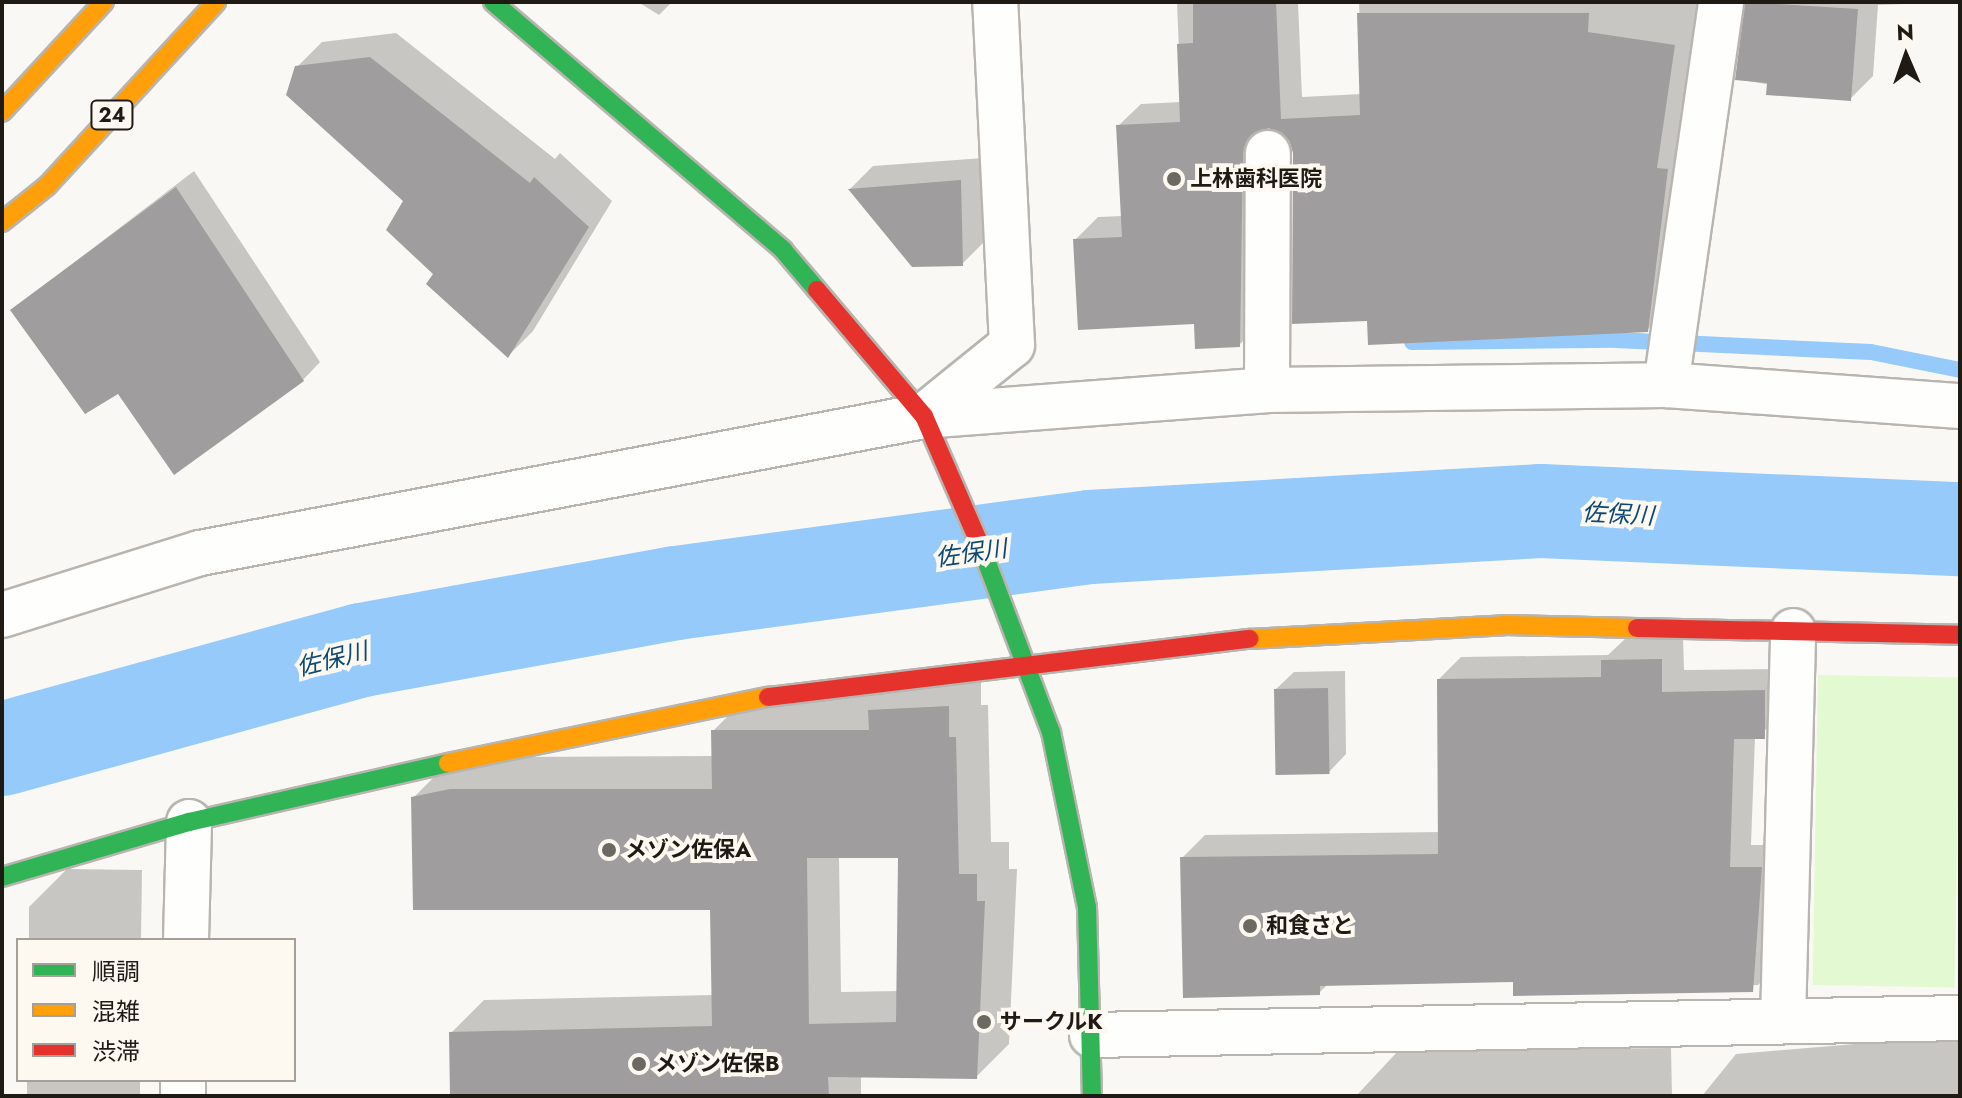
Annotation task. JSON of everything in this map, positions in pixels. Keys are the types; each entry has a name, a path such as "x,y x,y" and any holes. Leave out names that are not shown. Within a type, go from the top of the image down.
{"main road":[{"path":"2,112 104,2"},
{"name":"24","path":"2,222 47,186 216,2"},
{"path":"493,2 783,250 924,416 1031,665 1087,907 1092,1096"},
{"path":"2,877 189,822 702,706 1031,665 1320,632 1505,625 1960,635"}],"street":[{"path":"924,416 1012,345 995,2"},
{"path":"1666,385 1721,2"},
{"path":"1267,390 1268,153"},
{"path":"2,615 200,553 924,416 1267,390 1666,385 1960,406"},
{"path":"1783,1021 1793,631"},
{"path":"186,938 189,822"},
{"path":"1092,1035 1960,1018"}],"green space":[{"path":"1818,675 1960,677 1955,987 1813,985"}],"building":[{"path":"1193,2 1276,2 1281,119 1360,115 1357,13 1589,13 1588,32 1675,45 1657,168 1668,169 1648,332 1368,345 1367,321 1292,324 1293,153 1289,140 1269,128 1255,132 1243,152 1240,347 1195,349 1194,324 1078,330 1073,239 1122,237 1116,125 1180,122 1177,44 1193,43"},
{"path":"1745,2 1858,9 1851,101 1766,95 1767,83 1735,80"},
{"path":"370,57 530,183 534,177 589,227 508,358 426,284 433,274 386,230 403,201 286,95 295,66"},
{"path":"961,180 963,266 912,267 848,189"},
{"path":"176,187 304,381 174,475 118,394 85,414 10,310"},
{"path":"1662,659 1662,692 1765,690 1765,739 1734,739 1730,867 1762,867 1753,992 1513,996 1513,982 1320,986 1320,995 1183,998 1180,857 1438,854 1437,679 1601,677 1601,660"},
{"path":"1328,688 1330,774 1276,775 1274,689"},
{"path":"949,706 949,737 956,737 959,874 977,874 977,901 985,901 977,1079 828,1077 829,1096 450,1096 449,1032 712,1026 710,910 413,910 411,797 450,789 712,789 711,730 869,730 868,710","holes":["807,858 898,858 896,1022 809,1024"]}],"waterway":[{"path":"1412,342 1616,340 1871,352 1960,370"},
{"name":"佐保川","path":"2,749 362,650 676,593 1090,537 1541,511 1960,529"}],"traffic: fast":[{"path":"493,2 783,250 817,290"},
{"path":"981,547 1051,732 1087,907 1092,1096"},
{"path":"2,877 189,822 448,763"}],"traffic: slow":[{"path":"2,112 104,2"},
{"path":"2,222 47,186 216,2"},
{"path":"1250,639 1505,625 1637,628"},
{"path":"448,763 768,697"}],"traffic: jam":[{"path":"817,290 924,416 981,547"},
{"path":"1637,628 1960,635"},
{"path":"768,697 1250,639"}],"place":[{"name":"上林歯科医院","path":"1174,179"},
{"name":"メゾン佐保A","path":"609,850"},
{"name":"和食さと","path":"1250,926"},
{"name":"サークルK","path":"984,1022"},
{"name":"メゾン佐保B","path":"639,1064"}]}
